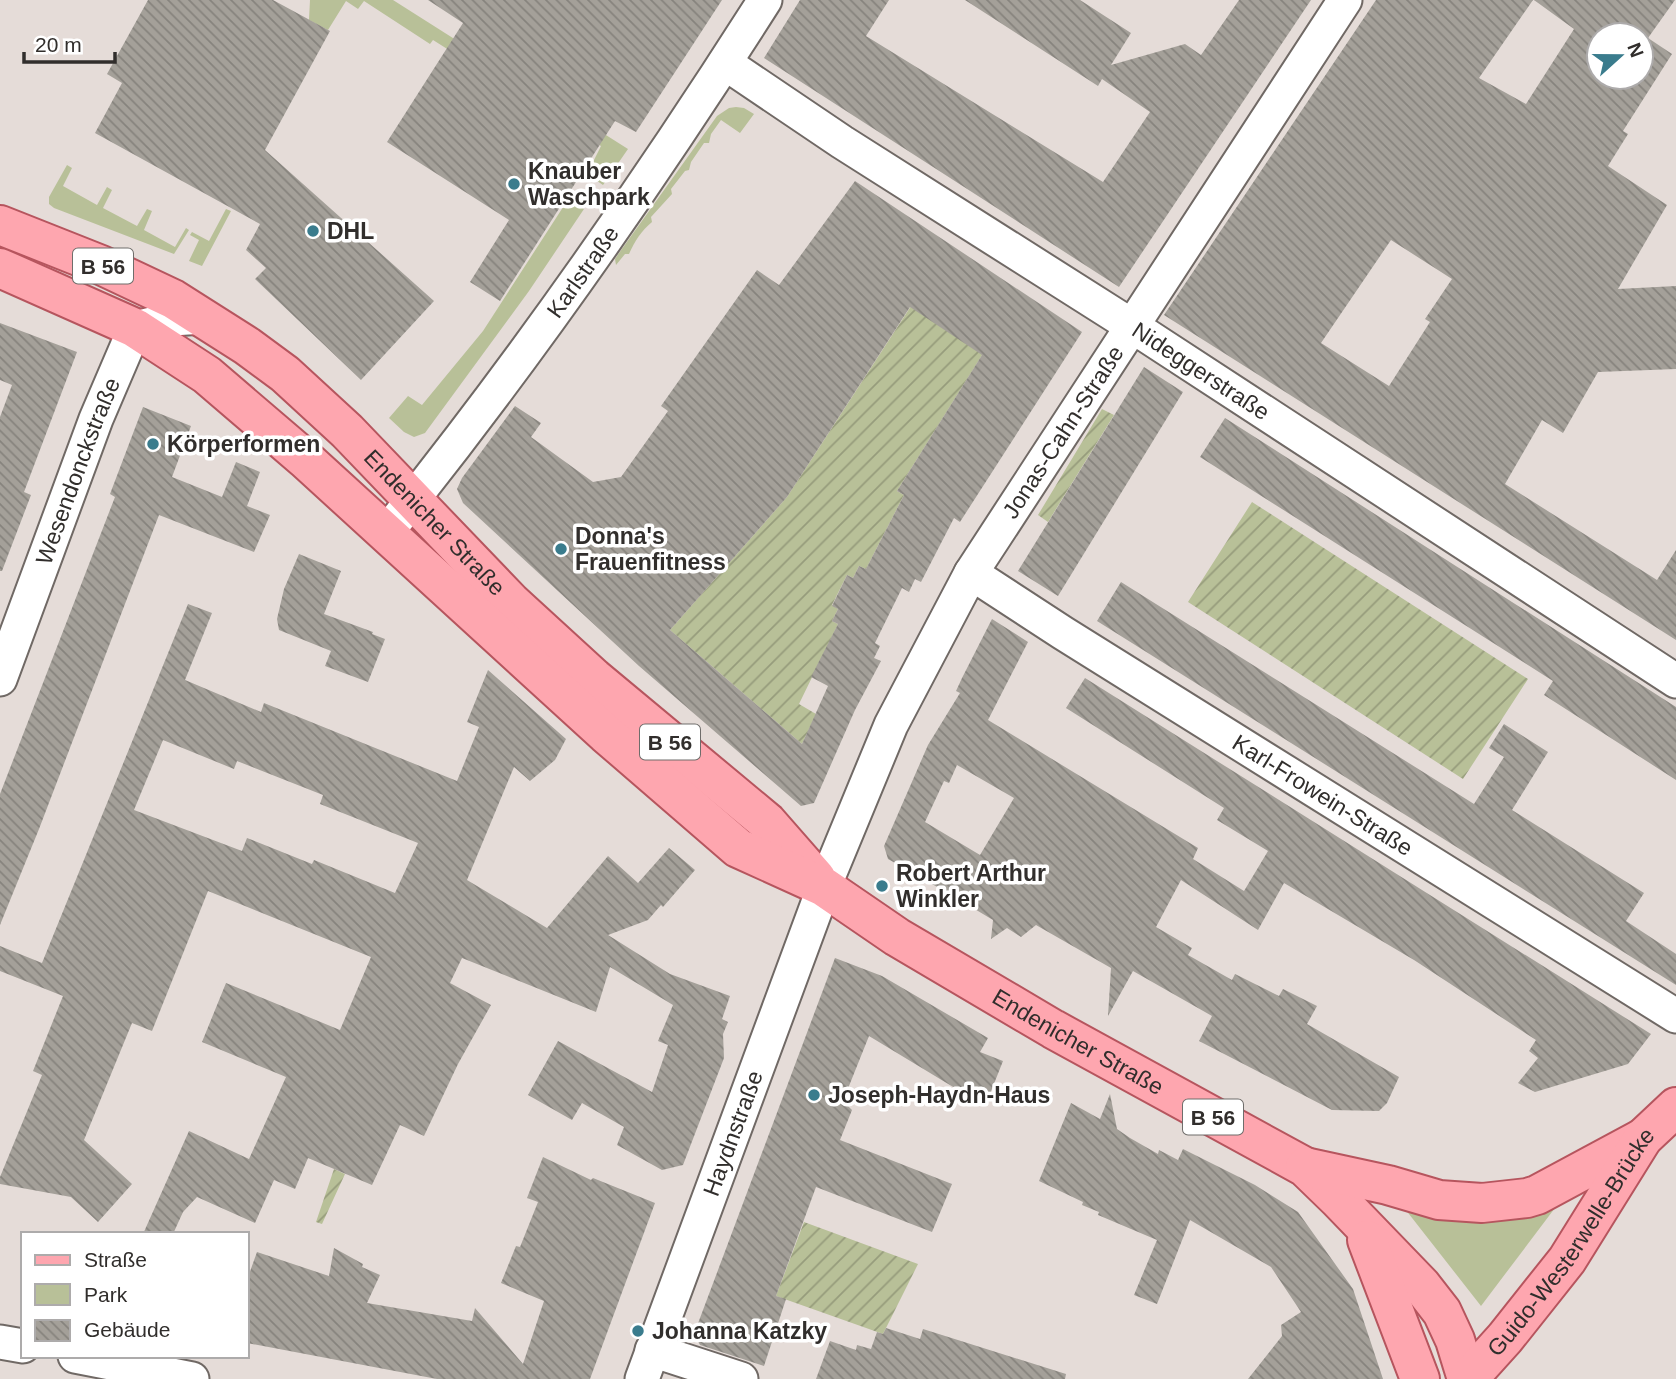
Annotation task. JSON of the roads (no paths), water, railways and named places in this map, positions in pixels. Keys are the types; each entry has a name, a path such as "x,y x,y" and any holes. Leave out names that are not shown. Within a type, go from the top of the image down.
{"main road":[{"name":"Endenicher Straße","path":"0,225 149,287 203,317 285,374 347,431 502,592 594,678 767,822 824,887"},
{"name":"Endenicher Straße","path":"0,268 135,328 207,375 290,445 606,734 738,848 824,887 897,937 1052,1028 1305,1167 1421,1285 1442,1312 1455,1340 1467,1379"},
{"name":"Guido-Westerwelle-Brücke","path":"1467,1379 1505,1338 1567,1260 1643,1138 1676,1107"},
{"name":"B 56","path":"1305,1167 1388,1185 1439,1200 1482,1203 1537,1195 1643,1138"},
{"name":"Endenicher Straße","path":"1361,1225 1420,1379"}],"street":[{"name":"Karlstraße","path":"386,533 593,261 765,0"},
{"name":"Jonas-Cahn-Straße","path":"824,887 891,724 971,573 1345,0"},
{"name":"Nideggerstraße","path":"725,64 1676,681"},
{"path":"135,328 172,319 203,317"},
{"name":"Wesendonckstraße","path":"0,678 96,419 135,328"},
{"name":"Karl-Frowein-Straße","path":"971,573 1086,648 1676,1016"},
{"name":"Haydnstraße","path":"647,1365 824,887"},
{"path":"0,1342 21,1346"},
{"path":"85,1358 192,1379"},
{"path":"647,1365 741,1379"}],"place":[{"name":"Knauber Waschpark","path":"514,184"},
{"name":"DHL","path":"313,231"},
{"name":"Körperformen","path":"153,444"},
{"name":"Donna's Frauenfitness","path":"561,549"},
{"name":"Robert Arthur Winkler","path":"882,886"},
{"name":"Joseph-Haydn-Haus","path":"814,1095"},
{"name":"Johanna Katzky","path":"638,1331"}]}
